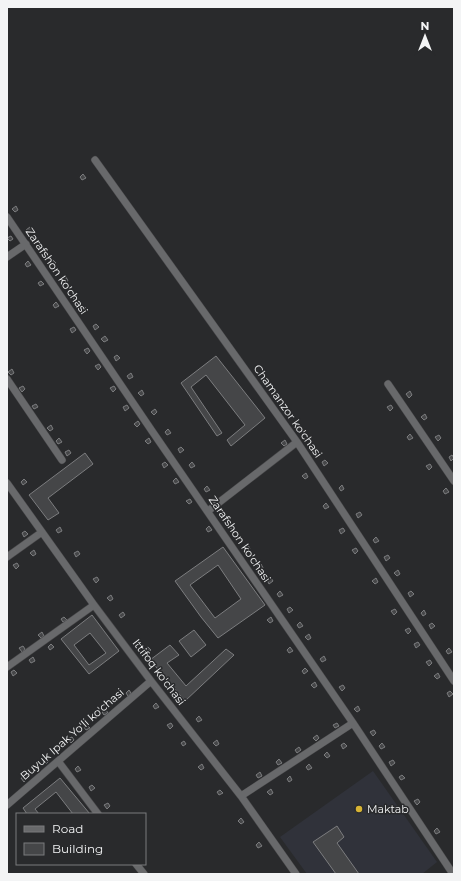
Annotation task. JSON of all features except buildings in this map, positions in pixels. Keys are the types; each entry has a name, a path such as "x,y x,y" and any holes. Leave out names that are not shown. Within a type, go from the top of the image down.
{"street":[{"name":"Chamanzor ko'chasi","path":"96,160 297,442 454,681"},
{"name":"Zarafshon ko'chasi","path":"7,217 353,723 453,874"},
{"path":"7,257 26,244"},
{"path":"7,379 62,460"},
{"path":"388,384 454,481"},
{"path":"208,511 297,442"},
{"name":"Ittifoq ko'chasi","path":"7,483 151,681 241,796 296,874"},
{"path":"7,557 42,532"},
{"path":"7,667 94,604"},
{"name":"Buyuk Ipak Yo'li ko'chasi","path":"7,805 151,681"},
{"path":"241,796 353,723"},
{"path":"58,761 97,813"},
{"path":"137,865 144,874"}],"shaded area":[{"name":"Maktab","path":"373,771 437,862 422,874 307,874 280,837"}],"place":[{"name":"Maktab","path":"359,809"}]}
